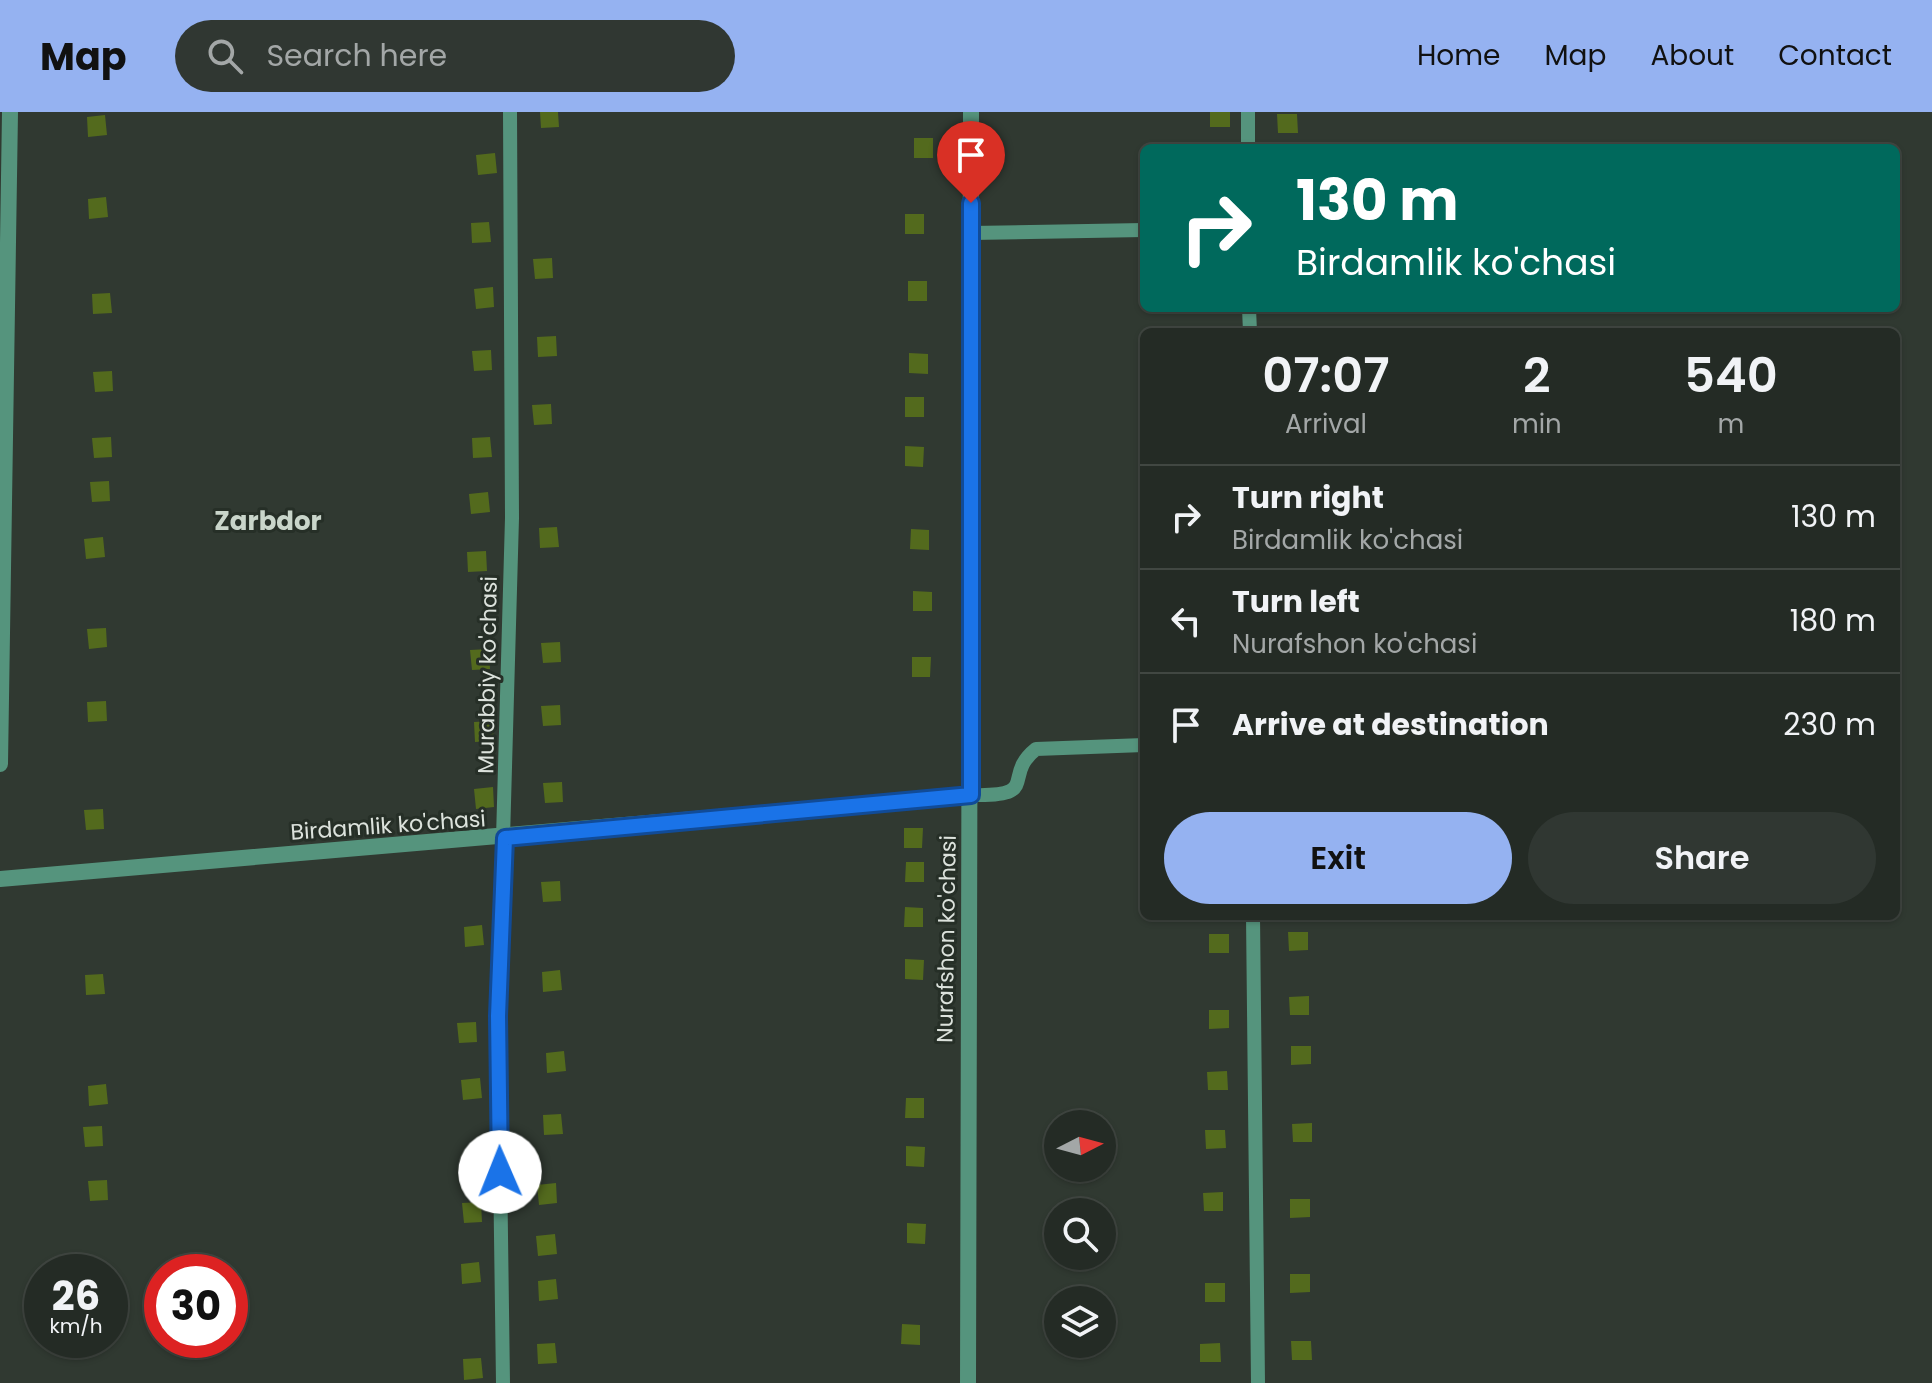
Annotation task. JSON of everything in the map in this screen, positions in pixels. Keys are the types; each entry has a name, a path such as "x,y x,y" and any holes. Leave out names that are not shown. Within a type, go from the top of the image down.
{"street":[{"path":"0,764 10,112"},
{"name":"Murabbiy ko'chasi","path":"503,1383 498,1016 512,518 510,112"},
{"name":"Nurafshon ko'chasi","path":"968,1383 965,1319 971,795 971,112"},
{"path":"1248,112 1248,144"},
{"path":"971,233 1140,230"},
{"path":"971,795 1003,796 1016,788 1027,756 1036,749 1140,745"},
{"name":"Birdamlik ko'chasi","path":"0,879 505,838 971,795"},
{"path":"1253,920 1258,1383"}],"building":[{"path":"540,112 558,112 559,127 541,128"},
{"path":"1210,112 1230,112 1230,127 1210,127"},
{"path":"1277,114 1297,114 1298,133 1278,133"},
{"path":"105,115 107,135 88,137 87,117"},
{"path":"914,138 933,138 933,158 914,158"},
{"path":"495,153 497,173 478,175 476,155"},
{"path":"106,197 108,217 89,219 88,199"},
{"path":"905,214 924,214 924,234 905,234"},
{"path":"489,222 491,242 472,243 471,223"},
{"path":"552,258 553,278 535,279 533,259"},
{"path":"908,281 927,281 927,301 908,301"},
{"path":"493,287 494,307 476,309 474,289"},
{"path":"110,293 112,313 93,314 92,294"},
{"path":"556,336 557,356 538,357 537,337"},
{"path":"491,350 492,370 474,371 472,351"},
{"path":"909,353 928,354 928,374 909,373"},
{"path":"112,371 113,391 95,392 93,372"},
{"path":"905,397 924,397 924,417 905,417"},
{"path":"551,404 552,424 534,425 532,405"},
{"path":"111,437 112,457 94,458 92,438"},
{"path":"490,437 492,457 473,458 472,438"},
{"path":"905,446 924,447 923,467 905,466"},
{"path":"109,481 110,501 92,502 90,482"},
{"path":"488,492 490,512 471,514 469,494"},
{"path":"557,527 559,547 540,548 539,528"},
{"path":"911,529 929,530 929,550 910,549"},
{"path":"103,537 105,557 86,559 84,539"},
{"path":"486,551 487,571 468,572 467,552"},
{"path":"913,591 932,592 932,611 913,611"},
{"path":"106,628 107,647 89,649 87,629"},
{"path":"560,642 561,662 543,663 541,643"},
{"path":"489,649 490,669 472,670 470,650"},
{"path":"912,657 931,657 930,677 912,677"},
{"path":"106,701 107,721 88,722 87,702"},
{"path":"560,705 561,725 543,726 541,706"},
{"path":"492,721 494,741 475,742 474,722"},
{"path":"562,782 563,802 545,803 543,783"},
{"path":"493,787 494,807 476,809 474,789"},
{"path":"103,809 104,829 86,830 84,810"},
{"path":"904,828 923,828 922,848 904,848"},
{"path":"906,862 924,862 924,882 905,882"},
{"path":"560,881 561,901 543,902 541,882"},
{"path":"905,907 923,908 923,927 904,927"},
{"path":"482,925 484,945 465,947 464,927"},
{"path":"1288,932 1308,932 1308,950 1289,951"},
{"path":"1209,934 1229,934 1229,953 1209,953"},
{"path":"905,959 924,960 923,980 905,979"},
{"path":"560,970 562,990 543,992 542,972"},
{"path":"103,974 105,994 86,995 85,975"},
{"path":"1309,996 1309,1015 1290,1015 1289,997"},
{"path":"1209,1010 1229,1010 1229,1028 1209,1029"},
{"path":"476,1022 477,1042 459,1043 457,1023"},
{"path":"1291,1046 1311,1046 1311,1064 1291,1065"},
{"path":"564,1051 566,1071 547,1073 546,1053"},
{"path":"1227,1071 1228,1090 1208,1090 1207,1072"},
{"path":"480,1078 482,1098 463,1100 461,1080"},
{"path":"106,1084 108,1104 89,1106 88,1086"},
{"path":"906,1098 924,1098 924,1118 905,1118"},
{"path":"561,1114 563,1134 544,1135 543,1115"},
{"path":"1312,1123 1312,1142 1293,1142 1292,1124"},
{"path":"102,1126 103,1146 85,1147 83,1127"},
{"path":"1205,1130 1225,1130 1226,1148 1206,1149"},
{"path":"906,1146 925,1147 924,1167 906,1166"},
{"path":"482,1156 483,1175 465,1177 463,1157"},
{"path":"107,1180 108,1200 90,1201 88,1181"},
{"path":"556,1183 557,1203 539,1205 537,1185"},
{"path":"1223,1192 1223,1211 1204,1211 1203,1193"},
{"path":"1290,1199 1310,1199 1310,1217 1290,1218"},
{"path":"481,1202 482,1222 464,1223 462,1203"},
{"path":"907,1223 926,1224 925,1244 907,1243"},
{"path":"555,1234 557,1254 538,1256 536,1236"},
{"path":"479,1262 481,1282 462,1284 461,1264"},
{"path":"1290,1274 1310,1274 1310,1292 1290,1293"},
{"path":"556,1279 558,1299 539,1301 538,1281"},
{"path":"1205,1283 1225,1283 1225,1302 1205,1302"},
{"path":"902,1324 920,1325 920,1345 901,1344"},
{"path":"1291,1341 1311,1341 1312,1360 1292,1360"},
{"path":"555,1343 557,1363 538,1364 537,1344"},
{"path":"1220,1343 1221,1362 1200,1362 1200,1344"},
{"path":"481,1358 483,1378 464,1380 463,1359"}],"district":[{"name":"Zarbdor","path":"268,521"}],"route":[{"path":"500,1172 498,1016 505,838 971,795 971,203"}]}
